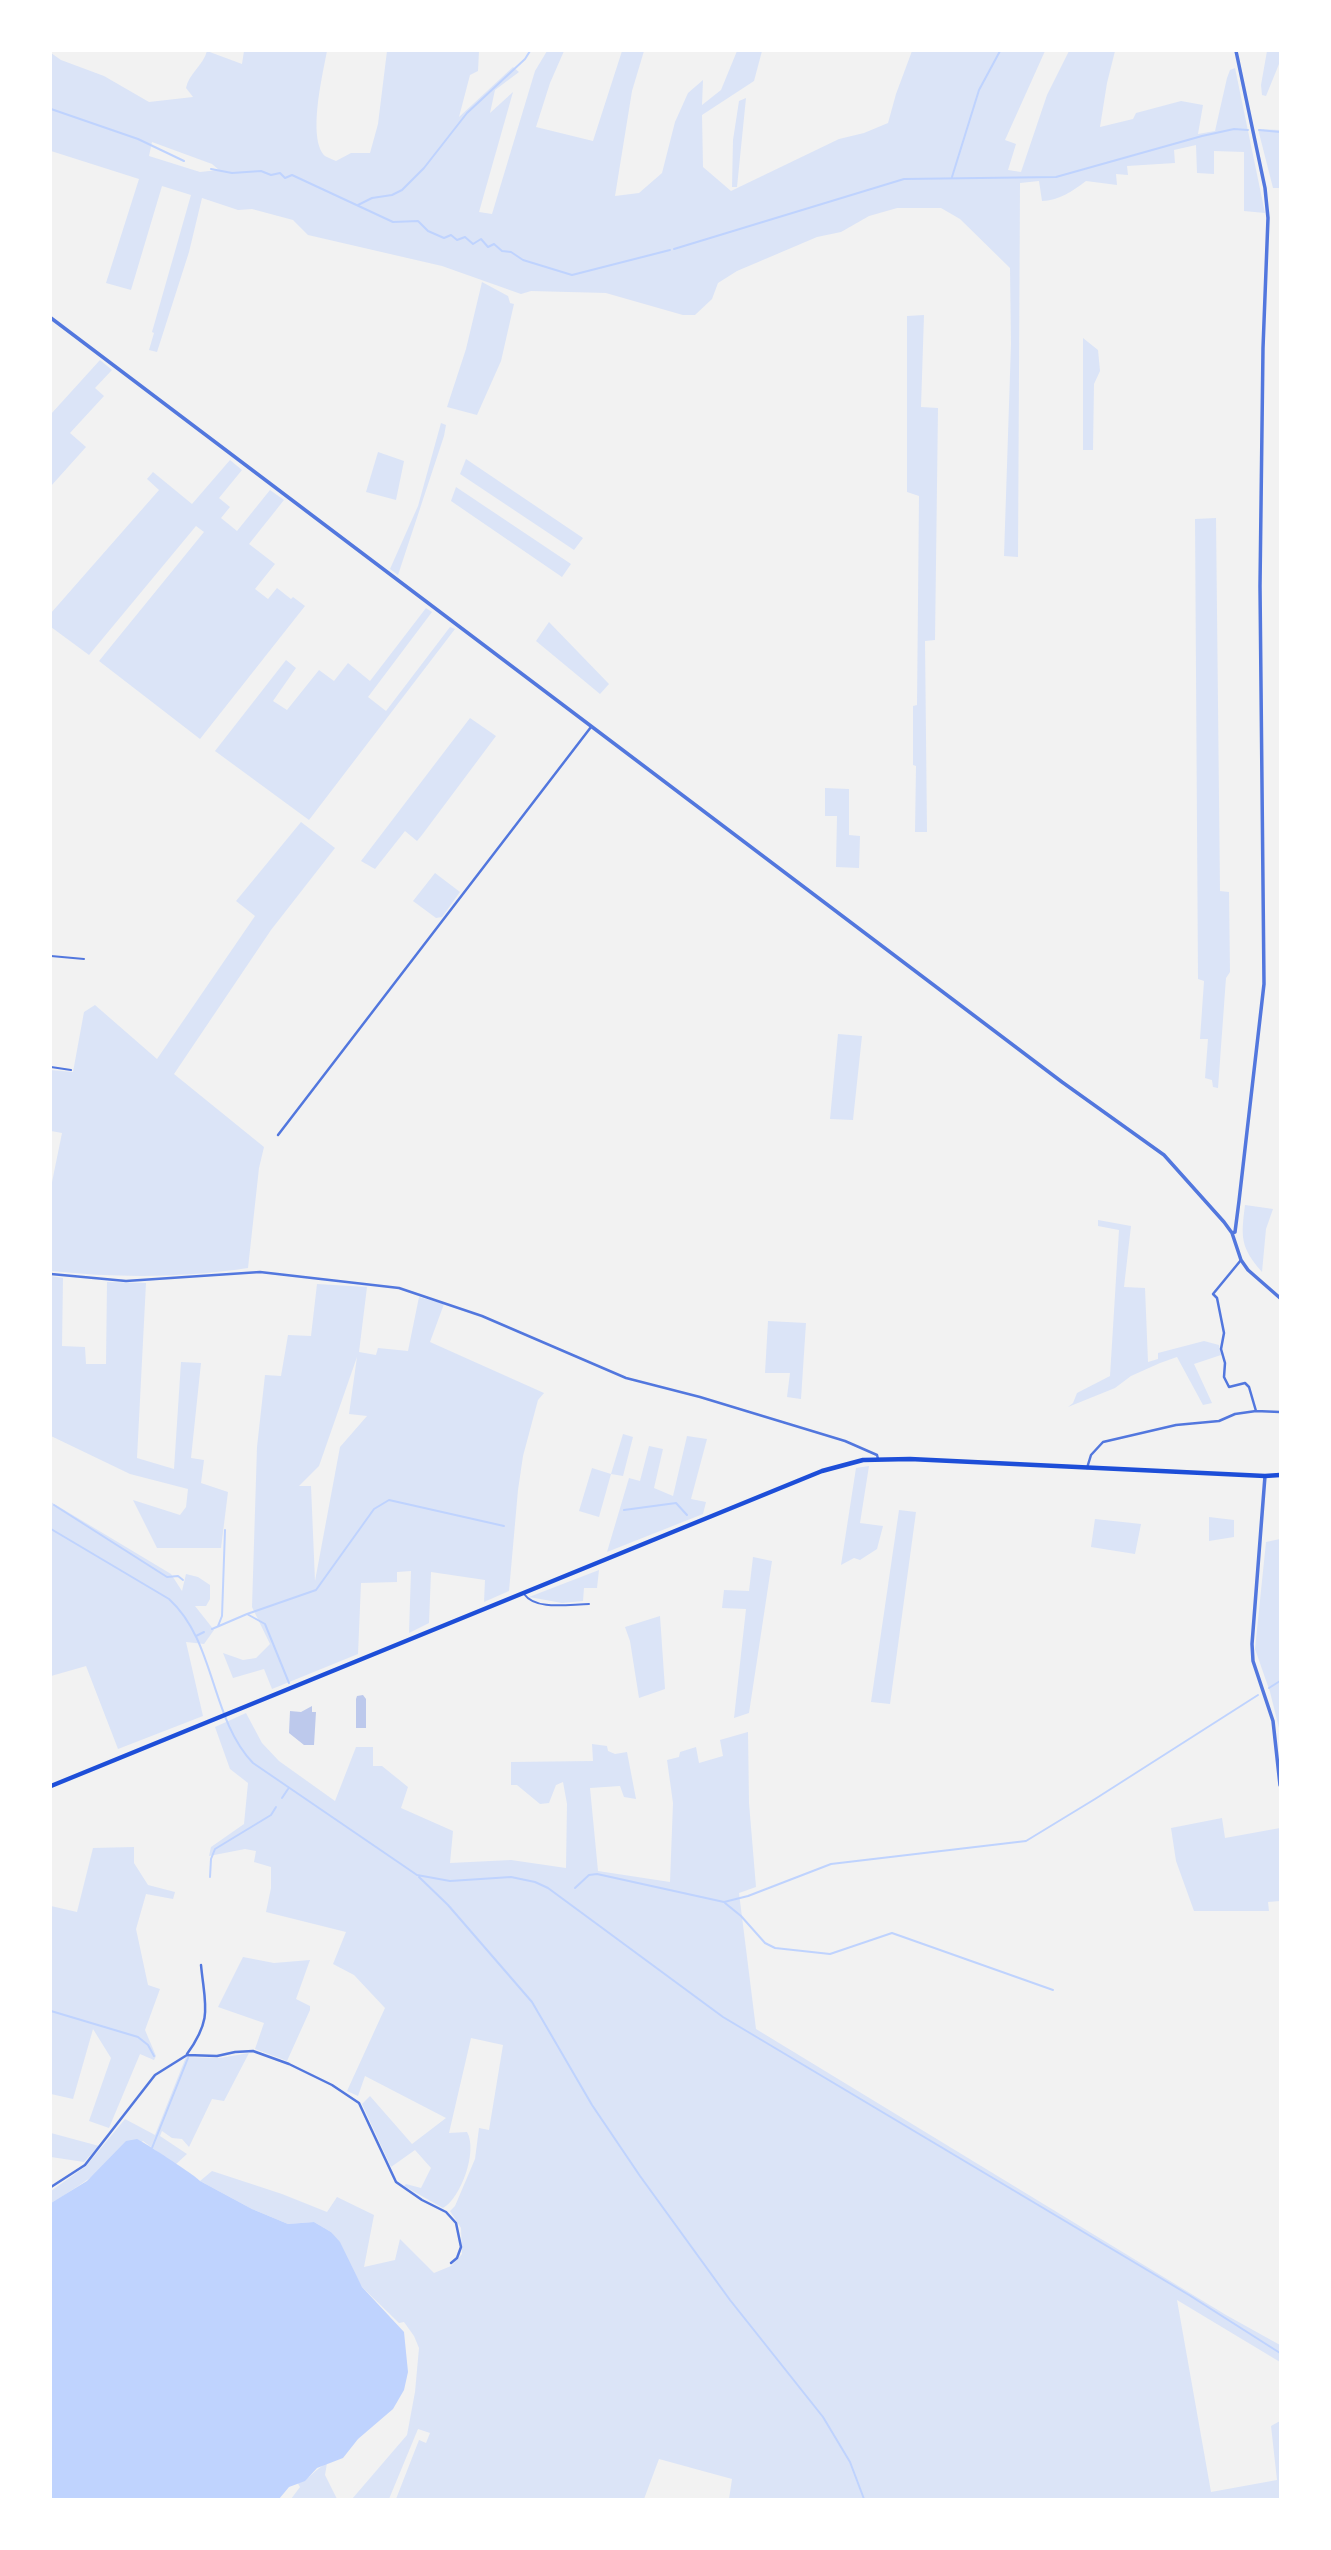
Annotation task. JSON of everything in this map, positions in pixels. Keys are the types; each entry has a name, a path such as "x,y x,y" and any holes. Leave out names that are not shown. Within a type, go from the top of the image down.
{"main road":[{"path":"51,1786 822,1471 853,1462 878,1459 1280,1475"}],"street":[{"path":"1232,1233 1235,1232 1264,984 1260,608 1263,348 1268,218 1265,188 1236,51"},
{"path":"51,318 1052,1074 1144,1139 1192,1183 1232,1233 1241,1260 1248,1270 1280,1298"},
{"path":"278,1136 591,727"},
{"path":"1241,1260 1213,1294 1217,1298 1224,1333 1221,1349 1226,1383 1229,1387 1245,1383 1249,1387 1256,1411"},
{"path":"51,1274 126,1281 252,1273 399,1288 482,1316 626,1378 700,1397 845,1441 869,1450 877,1455 878,1459"},
{"path":"1087,1468 1091,1455 1102,1443 1176,1425 1219,1421 1235,1414 1280,1412"},
{"path":"1265,1476 1252,1644 1253,1661 1273,1721 1280,1785"},
{"path":"51,2187 85,2165 155,2075 187,2054 204,2029 206,2014 201,1965"},
{"path":"187,2054 217,2056 253,2051 289,2064 332,2085 359,2103 396,2182 446,2212 456,2223 461,2247 457,2258 451,2263"}],"lane":[{"path":"51,956 84,959"},
{"path":"51,1068 71,1070"},
{"path":"1275,1293 1280,1288"},
{"path":"524,1593 529,1600 538,1603 589,1604"}],"shaded area":[{"path":"207,51 242,64 244,51 327,51 318,105 317,136 325,156 336,161 351,153 370,153 378,124 387,51 479,51 478,71 470,75 459,117 513,67 519,72 495,90 490,113 513,92 479,212 492,214 535,71 547,51 564,51 536,127 593,141 622,51 644,51 632,91 615,196 639,193 662,173 675,122 688,93 703,80 702,105 721,90 737,51 762,51 754,81 702,115 703,167 731,191 839,139 888,123 912,51 1045,51 1005,140 1016,144 1008,170 1021,172 1047,95 1069,51 1115,51 1100,127 1133,119 1136,113 1181,101 1203,105 1198,134 1215,131 1227,78 1230,70 1235,68 1265,213 1244,211 1244,152 1214,151 1214,174 1197,173 1196,145 1174,150 1175,163 1127,166 1128,175 1116,174 1117,185 1086,181 1065,195 1048,201 1042,201 1039,181 1020,183 1018,557 1004,556 1011,344 1010,268 960,219 941,208 897,208 869,216 841,232 817,237 737,271 718,283 712,299 695,315 683,315 606,293 531,291 521,294 442,266 308,235 293,220 252,209 238,210 202,198 189,252 157,352 149,350 191,195 162,186 131,290 106,283 139,179 51,151 51,53 61,60 104,76 149,102 193,97 186,88","holes":["152,142 212,164 219,170 200,172 149,156"]},
{"path":"1267,51 1280,51 1279,64 1266,96 1262,95 1261,85"},
{"path":"746,98 737,187 732,187 733,140 739,101"},
{"path":"1258,129 1280,130 1280,188 1273,188"},
{"path":"482,282 508,296 510,303 514,304 501,361 477,415 447,407 466,349"},
{"path":"924,315 921,407 938,408 935,640 925,641 927,832 915,832 913,706 917,705 919,496 907,492 907,316"},
{"path":"1083,338 1098,350 1100,371 1094,384 1093,450 1083,450"},
{"path":"100,360 112,370 95,388 104,396 70,433 86,447 51,486 51,414"},
{"path":"441,423 446,425 444,436 398,575 390,569 418,506"},
{"path":"378,452 404,461 396,500 366,492"},
{"path":"466,459 583,538 574,550 460,474"},
{"path":"230,460 242,470 219,498 230,507 221,518 237,531 270,490 284,500 249,544 275,564 255,589 268,599 277,588 305,606 200,739 99,661 204,532 196,526 89,655 51,627 51,613 159,490 147,479 153,472 192,504"},
{"path":"456,487 571,564 562,577 451,501"},
{"path":"1216,518 1220,891 1229,892 1230,972 1226,978 1218,1088 1213,1087 1212,1080 1205,1078 1208,1039 1200,1039 1204,981 1198,979 1195,519"},
{"path":"426,608 432,612 368,697 386,711 450,627 455,629 309,820 215,751 286,660 296,668 273,701 287,710 319,670 334,681 348,663 370,681"},
{"path":"549,622 609,684 600,694 536,641"},
{"path":"470,718 496,736 422,835 417,841 405,831 375,869 361,861"},
{"path":"825,788 849,789 849,835 860,836 859,868 836,867 837,816 825,816"},
{"path":"301,822 335,848 271,930 174,1074 264,1147 259,1168 248,1268 149,1276 51,1271 51,1187 62,1133 51,1131 51,1070 73,1072 84,1012 95,1005 157,1059 255,916 236,901"},
{"path":"435,873 460,892 442,917 436,918 413,901"},
{"path":"838,1034 862,1036 853,1120 830,1119"},
{"path":"1245,1205 1273,1209 1266,1229 1262,1272 1249,1255 1244,1241"},
{"path":"1098,1220 1131,1226 1124,1287 1145,1288 1148,1362 1158,1359 1158,1353 1204,1341 1219,1345 1221,1355 1194,1364 1212,1403 1203,1405 1177,1357 1131,1376 1115,1388 1068,1407 1077,1393 1110,1376 1119,1230 1098,1226"},
{"path":"51,1276 63,1278 62,1346 85,1347 86,1364 106,1364 107,1282 146,1283 137,1458 174,1469 181,1362 201,1363 191,1458 204,1460 201,1483 228,1492 221,1548 157,1548 133,1500 180,1515 186,1507 188,1489 130,1474 51,1436"},
{"path":"317,1284 367,1287 359,1352 376,1355 378,1348 408,1351 419,1297 444,1304 430,1342 544,1393 538,1400 523,1456 509,1591 484,1602 485,1580 431,1572 429,1623 409,1633 411,1571 397,1572 397,1582 361,1583 358,1654 272,1689 264,1669 233,1678 223,1653 243,1660 256,1658 270,1644 252,1607 257,1447 265,1375 281,1376 288,1335 311,1336","holes":["357,1357 349,1414 367,1416 340,1447 315,1581 311,1486 299,1486 319,1466"]},
{"path":"768,1321 806,1323 801,1399 787,1397 790,1373 765,1373"},
{"path":"623,1434 633,1437 623,1476 611,1474"},
{"path":"687,1436 707,1439 691,1499 706,1502 703,1514 607,1552 629,1478 640,1481 649,1446 663,1449 654,1488 673,1496"},
{"path":"869,1466 860,1523 883,1526 877,1549 860,1560 854,1558 841,1565 856,1468"},
{"path":"592,1468 611,1474 599,1517 579,1511"},
{"path":"51,1502 171,1574 182,1591 186,1574 198,1577 210,1585 210,1599 206,1606 195,1606 214,1630 204,1644 186,1642 203,1716 118,1749 86,1666 51,1676"},
{"path":"899,1510 916,1512 890,1704 871,1702"},
{"path":"1209,1517 1234,1520 1234,1537 1209,1541"},
{"path":"1095,1519 1141,1524 1135,1554 1091,1547"},
{"path":"1280,1539 1280,1732 1255,1649 1266,1542"},
{"path":"753,1557 772,1561 749,1713 734,1718 746,1609 722,1608 724,1590 749,1591"},
{"path":"599,1570 597,1588 584,1588 583,1601 562,1603 529,1597"},
{"path":"660,1616 665,1689 639,1698 630,1641 625,1627"},
{"path":"246,1713 262,1743 279,1761 335,1801 356,1747 373,1747 373,1766 382,1766 408,1787 401,1808 453,1831 450,1863 511,1860 566,1868 567,1804 563,1782 556,1785 549,1803 540,1804 517,1785 511,1785 511,1762 593,1761 592,1744 607,1746 608,1751 615,1754 627,1752 636,1799 624,1797 620,1786 590,1788 598,1871 670,1882 673,1803 667,1760 679,1757 680,1752 696,1747 699,1763 723,1756 720,1740 748,1732 749,1803 756,1887 739,1893 756,2029 1226,2315 1280,2345 1280,2362 1177,2300 1211,2492 1277,2480 1271,2426 1280,2421 1280,2499 729,2499 732,2479 659,2459 644,2499 396,2499 419,2440 426,2443 430,2433 418,2429 389,2499 352,2499 407,2435 419,2348 414,2336 404,2322 399,2323 362,2287 331,2232 314,2222 288,2224 252,2209 200,2181 212,2171 327,2212 337,2197 374,2215 364,2267 395,2260 400,2239 434,2273 451,2266 462,2254 461,2228 450,2211 455,2206 475,2159 479,2128 489,2130 503,2045 471,2038 449,2133 467,2132 470,2140 469,2162 456,2195 443,2208 404,2186 406,2184 421,2188 431,2168 415,2150 391,2167 362,2104 370,2096 412,2144 446,2118 365,2076 358,2096 347,2091 385,2008 354,1975 333,1964 346,1932 266,1912 271,1888 271,1867 254,1862 256,1851 245,1849 209,1856 211,1847 244,1824 248,1783 230,1769 215,1727"},
{"path":"1222,1818 1225,1838 1280,1828 1280,1901 1268,1902 1269,1911 1194,1911 1176,1861 1171,1828"},
{"path":"134,1847 134,1863 148,1885 175,1892 173,1899 146,1894 136,1929 148,1985 160,1989 145,2030 156,2056 154,2060 140,2054 109,2128 89,2121 111,2058 93,2029 73,2099 51,2094 51,1906 77,1912 93,1848"},
{"path":"243,1957 274,1963 310,1960 296,1999 310,2006 310,2010 287,2061 255,2049 264,2023 218,2007"},
{"path":"249,2053 224,2101 212,2099 189,2147 182,2139 172,2138 162,2131 160,2136 187,2154 175,2165 143,2141 51,2203 51,2191 86,2166 125,2119 155,2135 186,2057 220,2058"},
{"path":"51,2133 99,2146 84,2162 51,2157"},
{"path":"327,2463 325,2475 337,2499 291,2499 300,2487 297,2482"}],"water":[{"path":"137,2139 200,2181 252,2209 288,2224 314,2222 331,2232 340,2242 362,2287 404,2332 408,2372 404,2390 393,2409 358,2439 343,2458 317,2468 305,2481 289,2487 279,2499 51,2499 51,2203 87,2181 126,2141"}],"building":[{"path":"363,1695 366,1699 366,1728 356,1728 356,1699 357,1696"},
{"path":"312,1706 312,1712 316,1712 314,1745 304,1745 289,1733 290,1711 301,1712"}],"waterway":[{"path":"358,205 372,198 392,195 402,190 424,168 467,113 525,59 530,51"},
{"path":"952,177 979,90 1000,51"},
{"path":"51,109 138,139 184,161"},
{"path":"674,249 904,179 1056,177 1202,136 1234,129 1248,130"},
{"path":"1259,130 1280,132"},
{"path":"211,169 232,173 280,173 285,178 292,175 393,222 418,221 428,231 444,238 451,235 457,240 465,237 473,244 481,239 488,247 494,244 502,251 511,252 523,260 572,275 670,250"},
{"path":"247,1614 316,1590 374,1509 389,1500 504,1526"},
{"path":"624,1510 676,1503 687,1515"},
{"path":"54,1505 167,1577 178,1576 183,1580"},
{"path":"51,1529 169,1599 196,1636 228,1724 253,1763 417,1875 450,1881 511,1877 548,1888 723,2017 1189,2295 1280,2353"},
{"path":"218,1626 222,1616 225,1530"},
{"path":"212,1629 247,1614 265,1624 289,1683"},
{"path":"196,1636 204,1632"},
{"path":"1269,1688 1280,1681"},
{"path":"575,1888 589,1875 597,1874 724,1902 748,1896 831,1864 1026,1841 1258,1695"},
{"path":"282,1798 288,1789"},
{"path":"210,1877 211,1859 215,1849 271,1815 276,1807"},
{"path":"419,1877 448,1905 532,2002 592,2105 640,2176 730,2300 823,2417 850,2462 864,2499"},
{"path":"725,1903 741,1916 765,1943 775,1948 830,1954 892,1933 1053,1990"},
{"path":"51,2011 138,2037 148,2045 154,2056"},
{"path":"152,2148 188,2058"}]}
